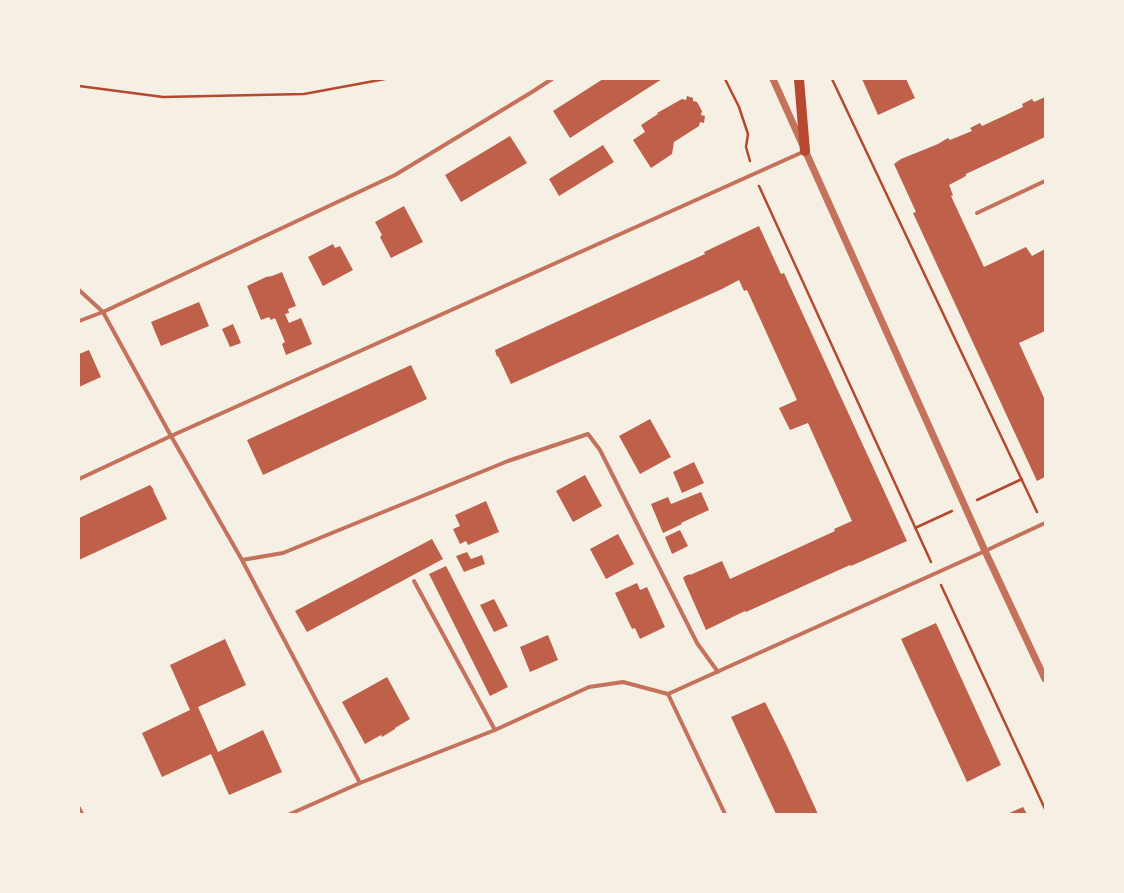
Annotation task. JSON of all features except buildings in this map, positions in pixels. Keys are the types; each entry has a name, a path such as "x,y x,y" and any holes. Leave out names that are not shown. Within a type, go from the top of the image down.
{"main road":[{"path":"800,79 805,151"}],"street":[{"path":"79,321 103,312 395,175 552,79"},
{"path":"773,79 985,551 1045,679"},
{"path":"79,479 171,436 805,151"},
{"path":"977,213 1045,181"},
{"path":"79,290 103,312 171,436 242,560 360,783"},
{"path":"242,560 283,553 508,461 588,434 600,450 696,643 718,672"},
{"path":"290,814 360,783 494,730 589,687 624,682 668,694 1044,524"},
{"path":"414,581 494,730"},
{"path":"668,694 725,814"},
{"path":"79,808 82,814"}],"path":[{"path":"79,86 163,97 304,94 385,79"},
{"path":"725,79 739,107 748,134 746,147 753,174 1045,809"},
{"path":"832,79 1044,524"}]}
